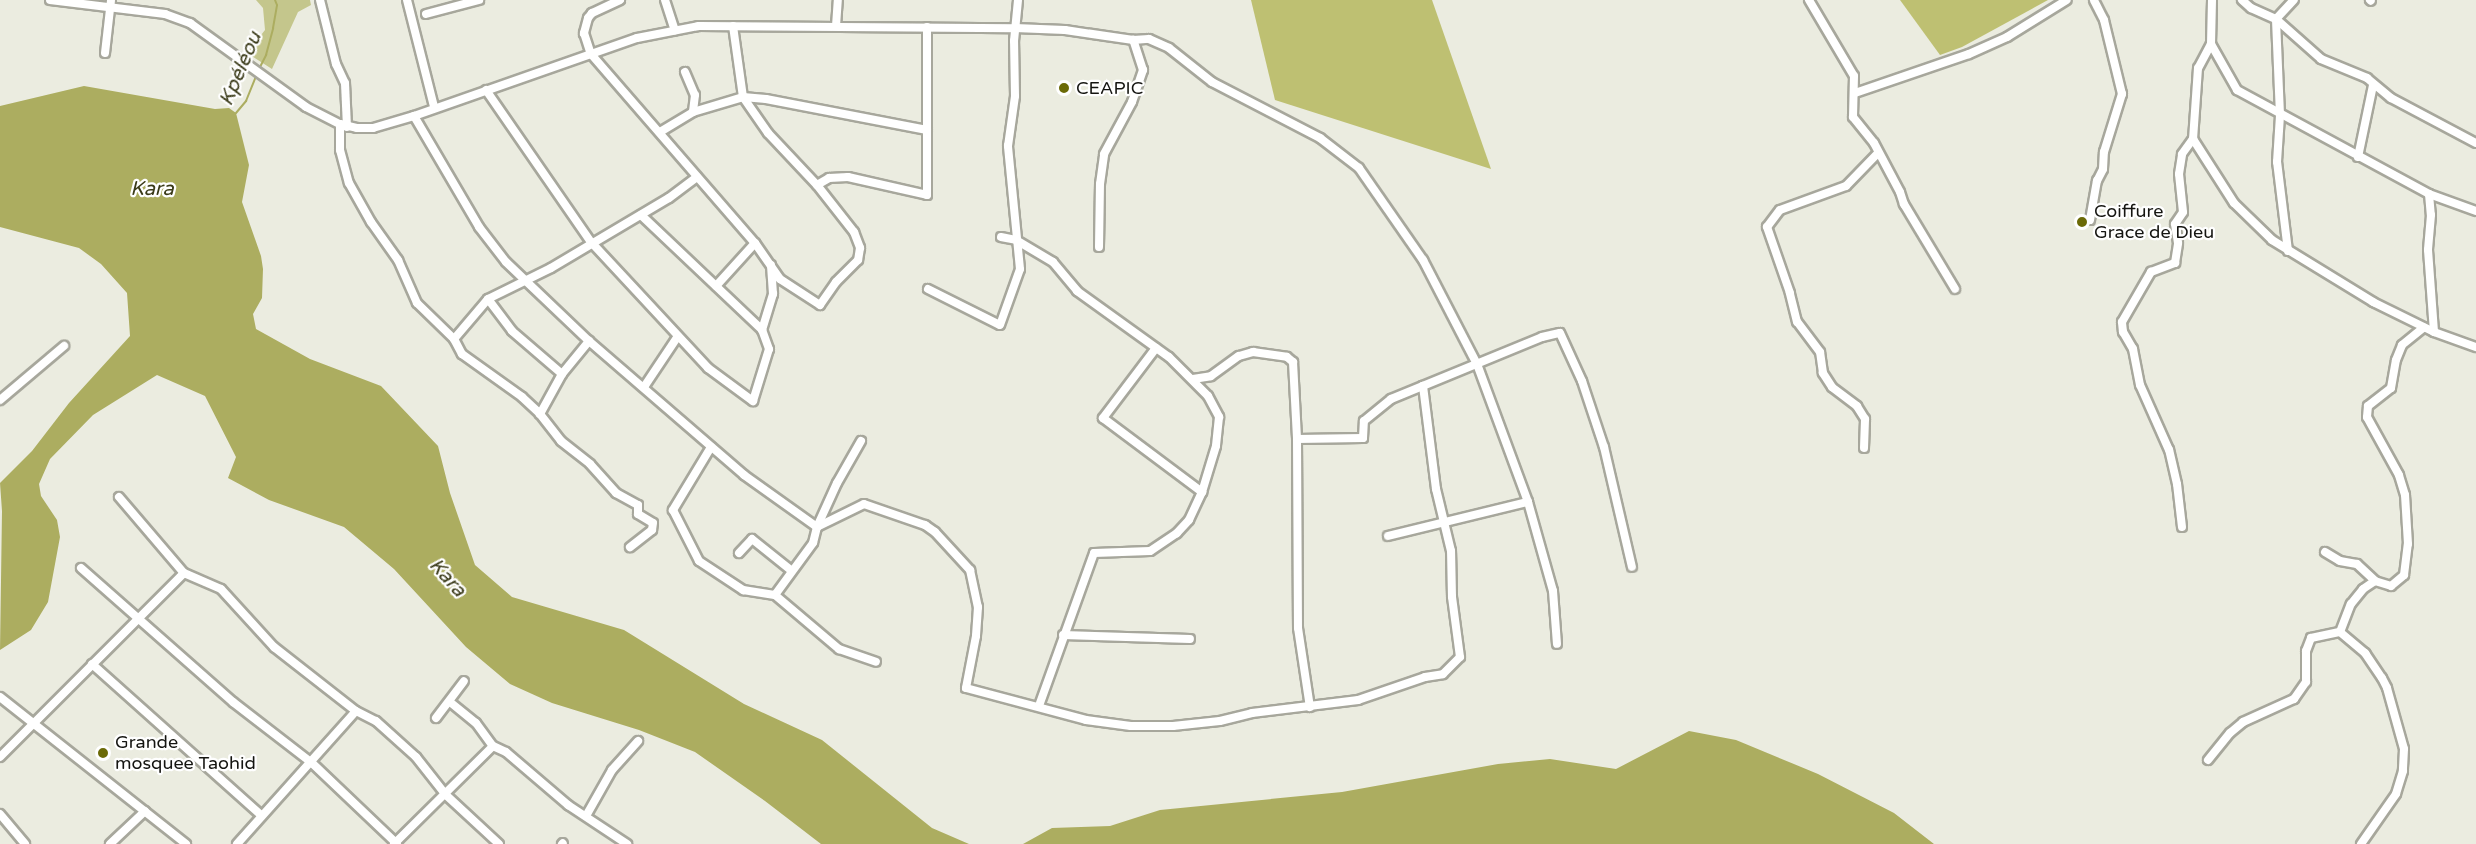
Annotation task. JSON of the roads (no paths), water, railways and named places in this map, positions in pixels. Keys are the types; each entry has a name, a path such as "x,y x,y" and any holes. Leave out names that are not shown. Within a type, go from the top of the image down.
{"street":[{"path":"50,0 111,4 165,14 190,23 239,60 271,79 306,107 344,125 373,128 414,116 434,107 638,38 699,26 1015,28 1065,30 1133,40 1149,39 1169,48 1212,82 1320,138 1359,168 1423,260 1477,364 1528,502 1553,591 1557,644"},
{"path":"320,0 336,64 345,83 344,125 340,150 349,183 371,222 398,260 417,303 454,339 462,354 522,397 540,414 561,441 590,464 616,493 625,495 638,505 638,514 652,523 652,530 630,547"},
{"path":"407,0 434,107"},
{"path":"426,14 479,0"},
{"path":"621,0 592,13 588,18 584,33 591,54 755,243 780,279 820,305 836,282 858,260 860,248 854,232 817,185 768,133 743,97 733,26"},
{"path":"665,0 675,30"},
{"path":"836,26 838,0"},
{"path":"928,289 1000,325 1020,269 1008,147 1015,96 1015,28 1018,0"},
{"path":"1809,0 1854,76 1853,117 1874,143 1904,204 1955,289"},
{"path":"1855,93 1969,54 2007,37 2067,0"},
{"path":"2090,220 2097,181 2103,169 2104,152 2122,94 2104,20 2094,0"},
{"path":"2182,527 2177,484 2169,450 2140,385 2133,349 2122,332 2122,322 2151,272 2175,263 2178,243 2175,224 2182,212 2180,174 2182,154 2193,139 2198,68 2211,44 2212,0"},
{"path":"2242,0 2250,8 2276,19 2321,59 2367,78 2391,98 2476,143"},
{"path":"2288,250 2277,162 2280,115 2276,19 2294,0"},
{"path":"105,54 111,4"},
{"path":"817,185 829,178 848,177 927,195 927,27"},
{"path":"1099,247 1100,184 1104,154 1132,102 1143,70 1133,40"},
{"path":"2211,44 2237,90 2429,194 2476,211"},
{"path":"685,72 695,95 693,112"},
{"path":"2358,157 2373,85"},
{"path":"486,90 591,242 708,368 753,401 769,349 762,330 640,215"},
{"path":"660,132 693,112 743,97 766,99 927,130"},
{"path":"414,116 479,227 506,262 589,341 711,447 744,475 817,527"},
{"path":"2193,139 2234,203 2253,224 2288,250 2373,302 2434,332 2476,347"},
{"path":"1864,448 1865,419 1857,406 1832,387 1823,373 1820,352 1797,322 1790,293 1767,227 1780,210 1846,186 1878,153"},
{"path":"454,339 488,299 527,281 640,215 697,177"},
{"path":"2429,194 2431,215 2428,250 2434,332"},
{"path":"1001,237 1016,240 1053,262 1077,291 1156,348 1193,379 1208,396 1219,417 1216,446 1202,492 1189,520 1167,542 1150,551 1094,553 1039,706"},
{"path":"716,286 755,243"},
{"path":"762,330 773,294 771,265"},
{"path":"488,299 512,331 562,374"},
{"path":"2325,552 2340,561 2357,564 2375,581 2391,585 2404,575 2408,521 2406,495 2399,475 2367,417 2368,406 2391,388 2396,360 2402,345 2424,327"},
{"path":"1297,438 1363,438 1364,421 1391,399 1542,337 1560,333 1582,381 1604,447 1632,567"},
{"path":"644,387 678,336"},
{"path":"540,414 562,374 589,341"},
{"path":"0,400 64,346"},
{"path":"1156,348 1103,418 1202,492"},
{"path":"1193,379 1211,376 1239,356 1252,352 1287,357 1294,368 1297,438 1298,628 1310,707"},
{"path":"817,527 864,504 925,525 935,532 970,570 978,608 976,636 966,688 1086,720 1131,726 1220,721 1252,713 1358,700 1425,676 1443,674 1460,657 1452,597 1451,550 1437,489 1423,386"},
{"path":"775,595 813,543 817,527 837,483 861,441"},
{"path":"711,447 673,510 699,561 743,590 775,595 839,649 876,662"},
{"path":"119,497 184,573 221,589 274,647 356,711 376,721 408,750 446,795 499,844"},
{"path":"1388,536 1446,524 1528,502"},
{"path":"739,553 753,540 792,571"},
{"path":"81,568 233,702 312,763 396,844 493,746"},
{"path":"0,757 184,573"},
{"path":"2340,632 2351,604 2363,589 2375,581"},
{"path":"2208,760 2230,733 2243,722 2294,699 2306,682 2306,651 2311,639 2340,632"},
{"path":"2340,632 2365,653 2382,678 2387,688 2404,749 2403,771 2396,794 2361,844"},
{"path":"1063,635 1190,639"},
{"path":"92,663 261,815"},
{"path":"436,718 464,681"},
{"path":"0,697 186,844"},
{"path":"450,702 476,723 493,746 506,752 568,805 627,844"},
{"path":"237,844 261,815 312,763 356,711"},
{"path":"586,816 612,770 638,741"},
{"path":"110,844 145,811"},
{"path":"0,814 25,844"}],"water":[{"name":"Kara","path":"84,86 215,109 229,108 236,113 249,165 242,202 261,256 263,269 262,298 253,314 256,329 310,359 381,386 438,446 450,493 475,565 512,597 624,630 744,704 822,740 932,828 969,844 821,844 695,752 639,730 552,703 510,684 466,647 394,569 344,527 269,500 228,478 236,457 205,396 157,375 93,415 50,459 39,484 41,496 57,520 60,537 48,602 31,630 0,650 2,511 0,483 32,451 69,403 130,336 127,293 101,264 79,248 0,227 0,106"},
{"path":"1689,731 1736,740 1818,774 1894,813 1934,844 1023,844 1052,828 1110,826 1160,810 1342,792 1498,764 1550,759 1616,769"}],"waterway":[{"name":"Kpéléou","path":"259,69 266,55 273,28 277,5 275,0"},
{"name":"Kpéléou","path":"236,113 246,101 257,74"}],"place":[{"name":"CEAPIC","path":"1064,88"},
{"name":"Coiffure Grace de Dieu","path":"2082,222"},
{"name":"Grande mosquee Taohid","path":"103,753"}]}
